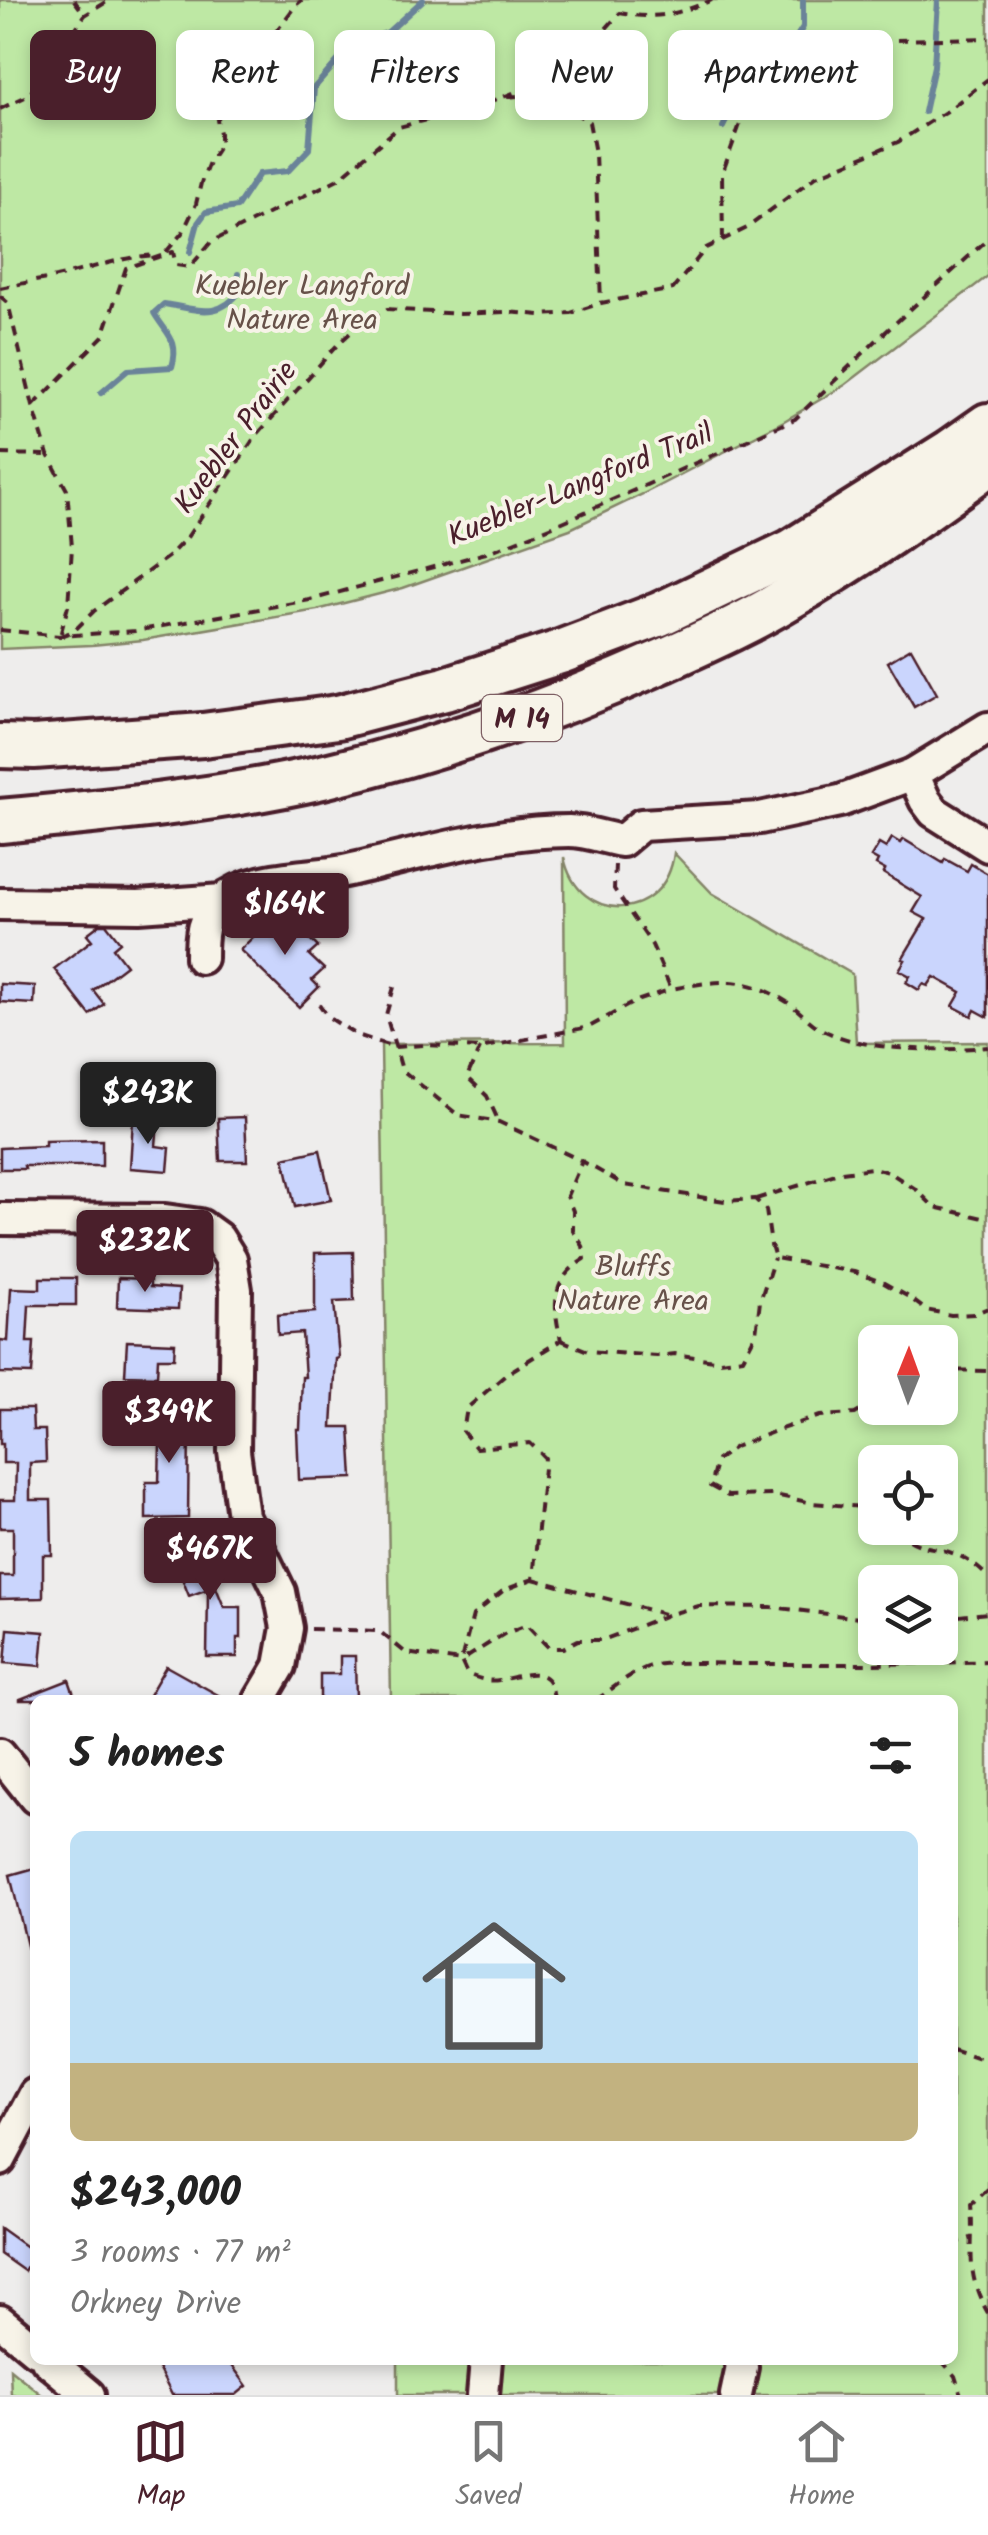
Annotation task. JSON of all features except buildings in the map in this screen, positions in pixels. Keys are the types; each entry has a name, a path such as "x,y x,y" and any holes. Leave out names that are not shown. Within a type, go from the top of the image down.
{"highway":[{"name":"M 14","path":"0,746 203,736 338,717 510,668 660,614 792,550 988,425"},
{"name":"M 14","path":"0,822 165,805 322,777 473,735 593,692 728,632 785,601 923,512 988,464"}],"street":[{"path":"0,904 139,906 223,900 260,882 338,872 500,835 574,831 622,842 640,825 760,818 840,802 912,774 988,728"},
{"path":"912,774 934,812 988,846"},
{"path":"202,958 201,932 223,900"},
{"path":"0,1219 165,1220 200,1224 218,1238 230,1258 236,1290 234,1450 243,1516 280,1592 286,1628 280,1666 263,1695"},
{"path":"0,1754 30,1792"},
{"path":"0,2160 30,2103"},
{"path":"0,2321 30,2346"},
{"path":"53,2365 89,2395"},
{"path":"484,2395 486,2365"},
{"path":"736,2395 741,2365"}],"path":[{"path":"74,0 85,14"},
{"path":"0,109 29,95 85,14 110,0"},
{"path":"0,288 88,266 164,255 183,232 201,182 220,146 216,120 249,67 302,0"},
{"path":"33,406 103,336 126,268 173,252 176,265 190,267 211,242 338,179 399,127 503,97 568,71 620,13 656,17 680,13 712,0"},
{"path":"723,240 722,174 743,116 781,75 806,60 894,40 988,38"},
{"name":"Kuebler Prairie","path":"60,636 74,631 94,611 169,556 188,536 256,437 339,343 367,318 386,309 541,316 571,313 672,289 706,248 747,228 816,176 898,142 988,78"},
{"path":"503,97 543,93 589,122 595,153 601,303"},
{"name":"Kuebler-Langford Trail","path":"0,630 60,636 135,631 310,600 486,553 794,420 988,239"},
{"path":"0,296 8,303 48,455 66,490 72,547 68,606 60,636"},
{"path":"0,454 48,455"},
{"path":"622,842 615,864 614,889 652,945 671,989"},
{"path":"319,1004 328,1017 357,1035 394,1047 480,1048 589,1027 636,1001 671,989 722,980 762,988 824,1031 861,1044 949,1050 988,1048"},
{"path":"394,987 386,1016 402,1070 458,1115 500,1122 624,1184 724,1201 754,1199 828,1176 872,1168 888,1172 918,1190 934,1207 988,1218"},
{"path":"480,1048 467,1077 488,1096 500,1122"},
{"path":"560,1340 560,1282 568,1269 585,1259 583,1246 573,1231 573,1211 567,1196 582,1160"},
{"path":"560,1340 588,1350 676,1354 720,1361 742,1358 756,1333 760,1301 775,1258 766,1210 754,1199"},
{"path":"775,1258 854,1272 884,1283 926,1310 951,1315 974,1314 988,1308"},
{"path":"534,1579 545,1458 530,1442 476,1448 463,1432 467,1408 508,1373 560,1340"},
{"path":"958,1370 988,1371"},
{"path":"858,1412 820,1416 735,1448 717,1460 710,1486 728,1496 775,1495 812,1504 858,1507"},
{"path":"921,1545 974,1563 988,1577"},
{"path":"553,1695 552,1683 544,1676 529,1673 481,1680 467,1674 461,1661 473,1616 504,1590 534,1579 666,1614"},
{"path":"286,1628 378,1630 406,1653 461,1661 504,1634 527,1625 549,1648 563,1648 578,1640 603,1640 666,1614 700,1606 771,1607 858,1618"},
{"path":"958,1616 988,1613"},
{"path":"603,1695 651,1664 836,1666 988,1661"},
{"path":"958,2051 988,2060"},
{"path":"988,2190 971,2205 970,2263 988,2313"},
{"path":"958,2242 972,2238"},
{"path":"945,2365 961,2395"}],"green space":[{"name":"Kuebler Langford Nature Area","path":"0,0 988,0 988,276 845,385 784,421 570,529 403,588 317,610 143,640 0,649"},
{"name":"Bluffs Nature Area","path":"674,853 712,893 852,974 856,1043 988,1042 988,2395 398,2395 398,2365 958,2365 958,1695 391,1695 381,1044 565,1043 564,857 572,880 586,895 603,905 639,903 655,893 667,876"},
{"path":"10,2369 42,2395 11,2395"}],"waterway":[{"path":"190,252 198,223 206,212 237,207 259,174 288,171 309,149 314,88 351,46 388,32 423,0"},
{"path":"723,127 744,84 792,44 803,27 803,0"},
{"path":"924,112 934,66 938,0"},
{"path":"101,393 128,370 172,367 173,344 154,313 164,304 197,310 224,306 241,290 238,274"}]}
